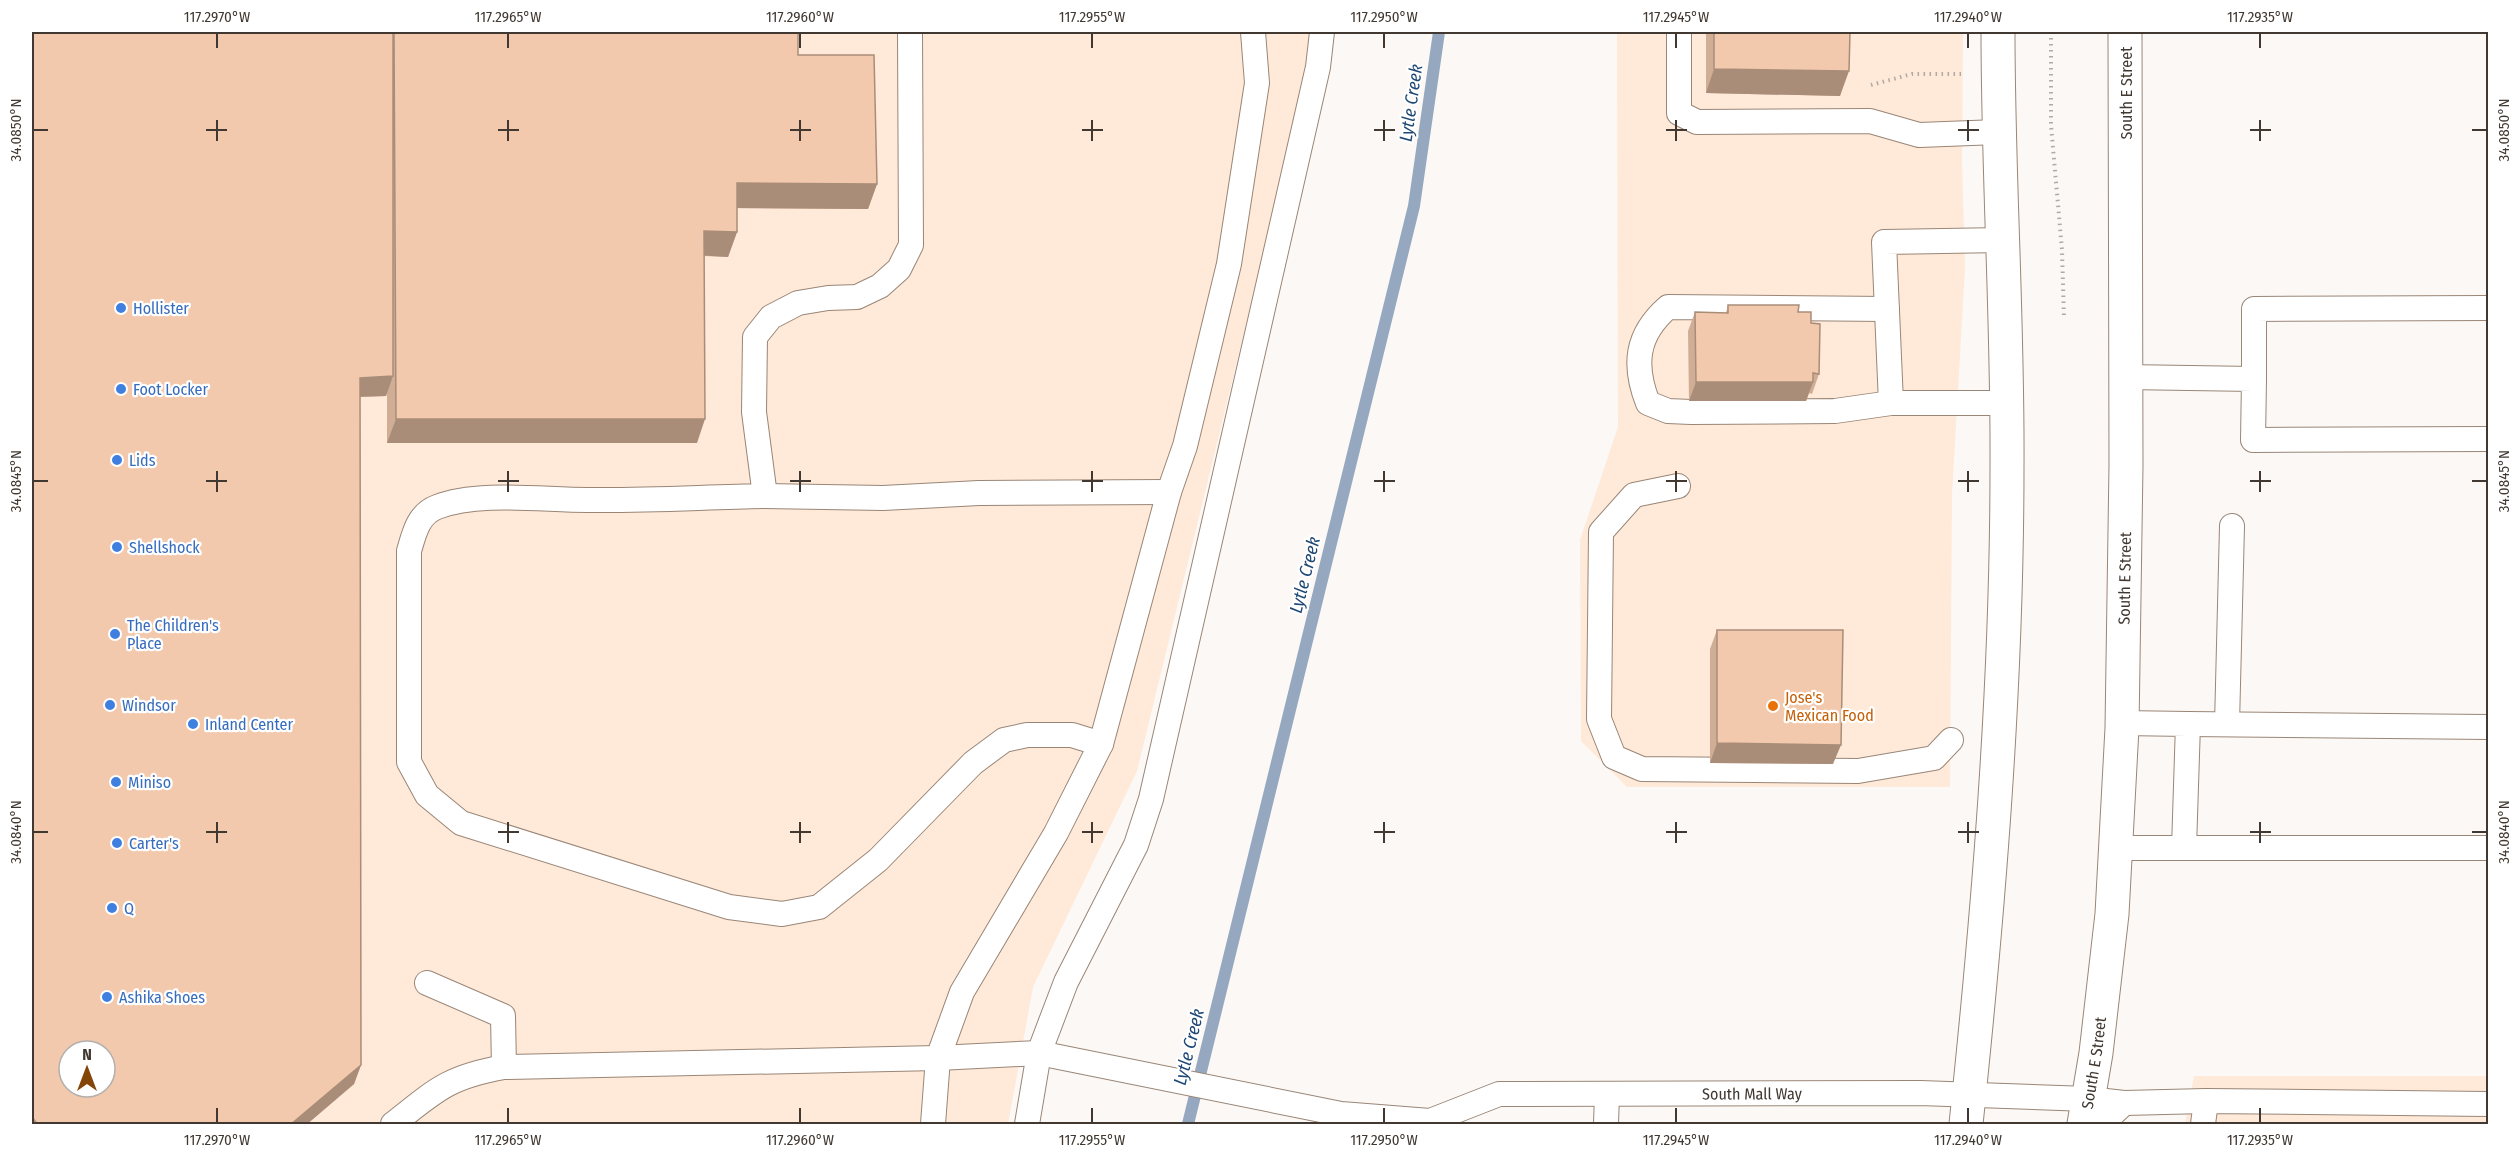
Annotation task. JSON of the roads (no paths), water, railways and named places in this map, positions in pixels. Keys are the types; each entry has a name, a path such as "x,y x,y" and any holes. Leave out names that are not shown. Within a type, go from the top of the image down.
{"main road":[{"path":"1968,1110 2000,742 2005,609 2007,403 1998,132 1998,32"},
{"name":"South E Street","path":"2091,1116 2118,848 2122,723 2125,32"}],"lane":[{"path":"765,496 754,412 755,337 771,317 798,303 828,297 857,297 880,286 899,269 911,245 910,32"},
{"path":"933,1125 938,1058 962,992 1056,833 1101,744 1169,492 1185,446 1229,264 1257,83 1254,32"},
{"path":"1027,1125 1039,1053 1066,982 1136,845 1151,799 1318,67 1322,32"},
{"path":"1679,32 1679,113 1697,122 1870,121 1919,135 1998,132"},
{"path":"1891,404 1884,242 2003,240"},
{"path":"1887,309 1668,307 1658,316 1641,340 1640,383 1648,404 1668,411 1826,411 1891,404 2007,403"},
{"path":"2488,308 2254,309 2253,440 2488,439"},
{"path":"2125,377 2254,379"},
{"path":"1678,486 1634,495 1601,532 1599,719 1614,757 1642,769 1858,771 1934,758 1951,740"},
{"path":"1101,744 1072,735 1027,735 1004,740 973,763 878,860 819,907 782,914 729,907 461,823 427,795 409,762 409,551 417,523 434,507 455,502 494,499 589,500 765,496 883,498 979,493 1169,492"},
{"path":"2227,724 2232,526"},
{"path":"2122,723 2488,727"},
{"path":"2184,848 2188,724"},
{"path":"2118,848 2488,848"},
{"path":"427,983 503,1016 504,1067"},
{"path":"393,1125 437,1088 471,1073 504,1067 938,1058 1039,1053 1341,1114 1434,1123"},
{"name":"South Mall Way","path":"1434,1123 1499,1094 1607,1094 2091,1116 2124,1103 2204,1113 2488,1104"},
{"path":"1606,1125 1607,1094"}],"waterway":[{"name":"Lytle Creek","path":"1188,1124 1414,206 1439,32"}],"place":[{"name":"Hollister","path":"121,308"},
{"name":"Foot Locker","path":"121,389"},
{"name":"Lids","path":"117,460"},
{"name":"Shellshock","path":"117,547"},
{"name":"The Children's Place","path":"115,634"},
{"name":"Windsor","path":"110,705"},
{"name":"Jose's Mexican Food","path":"1773,706"},
{"name":"Inland Center","path":"193,724"},
{"name":"Miniso","path":"116,782"},
{"name":"Carter's","path":"117,843"},
{"name":"Q","path":"112,908"},
{"name":"Ashika Shoes","path":"107,997"}]}
